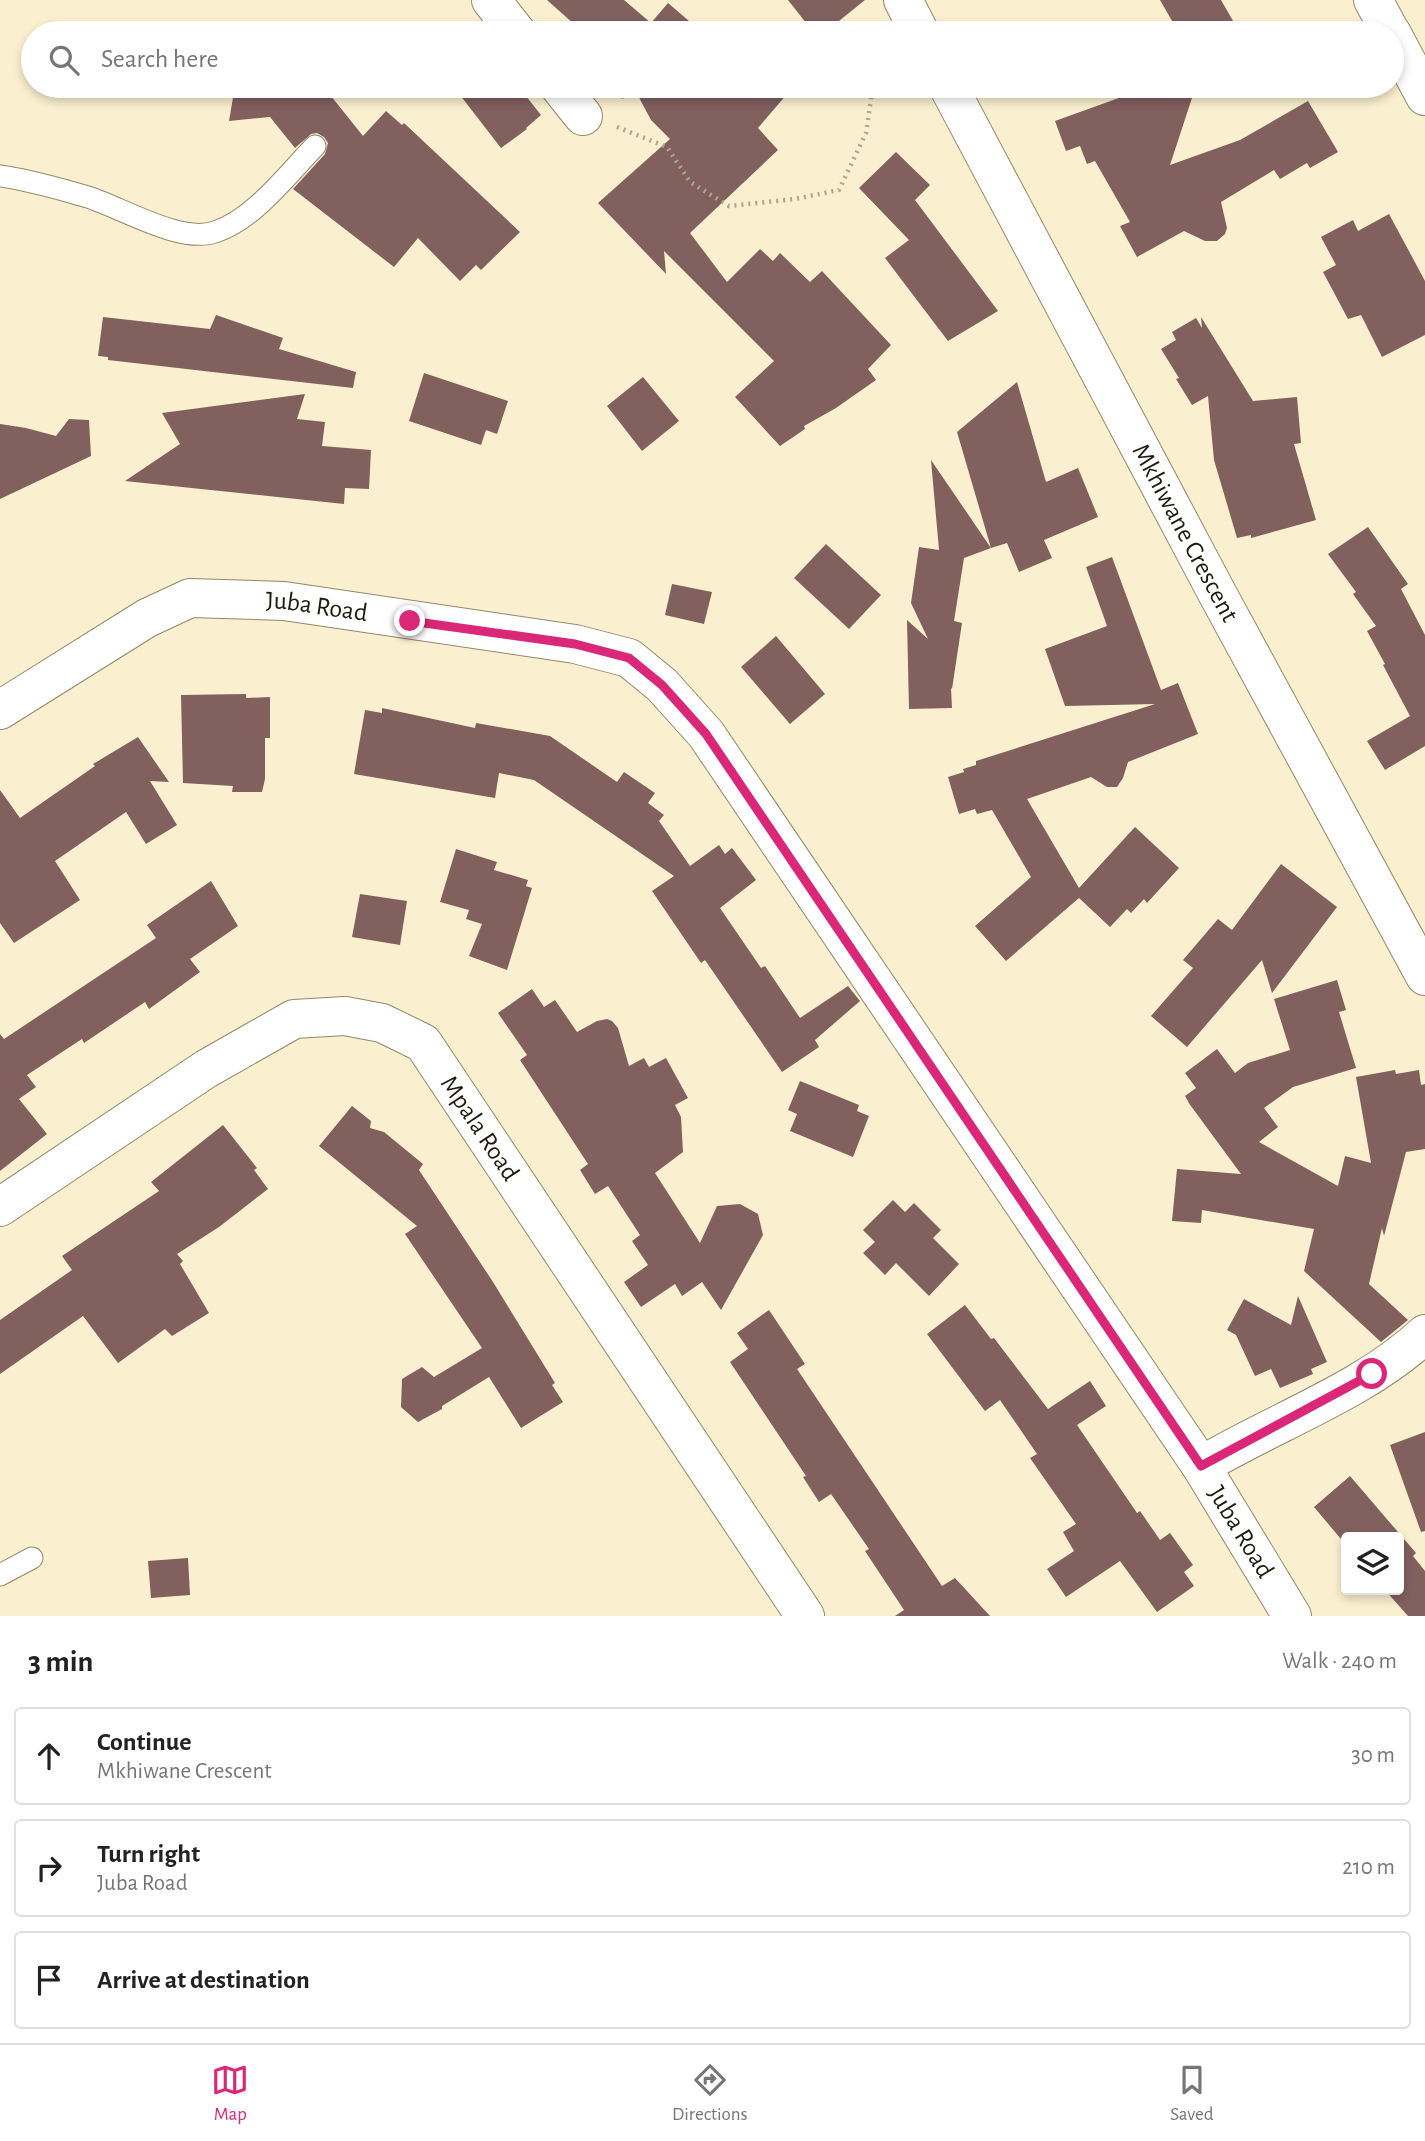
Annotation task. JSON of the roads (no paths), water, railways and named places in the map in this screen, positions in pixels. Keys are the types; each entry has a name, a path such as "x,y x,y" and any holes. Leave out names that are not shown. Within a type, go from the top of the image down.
{"street":[{"path":"491,0 508,21"},
{"path":"903,0 914,21"},
{"path":"1373,0 1385,21"},
{"path":"1404,57 1425,96"},
{"path":"569,98 583,116"},
{"name":"Mkhiwane Crescent","path":"954,98 1425,976"},
{"name":"Juba Road","path":"0,710 147,618 190,598 284,601 575,644 629,658 662,685 706,734 1201,1466 1292,1616"},
{"name":"Mpala Road","path":"0,1208 206,1069 294,1019 345,1016 382,1023 423,1043 805,1616"},
{"path":"1201,1466 1372,1374 1409,1349 1425,1334"}],"lane":[{"path":"0,176 19,178 90,198 185,235 213,233 239,219 266,197 315,146"},
{"path":"0,1575 32,1558"}]}
